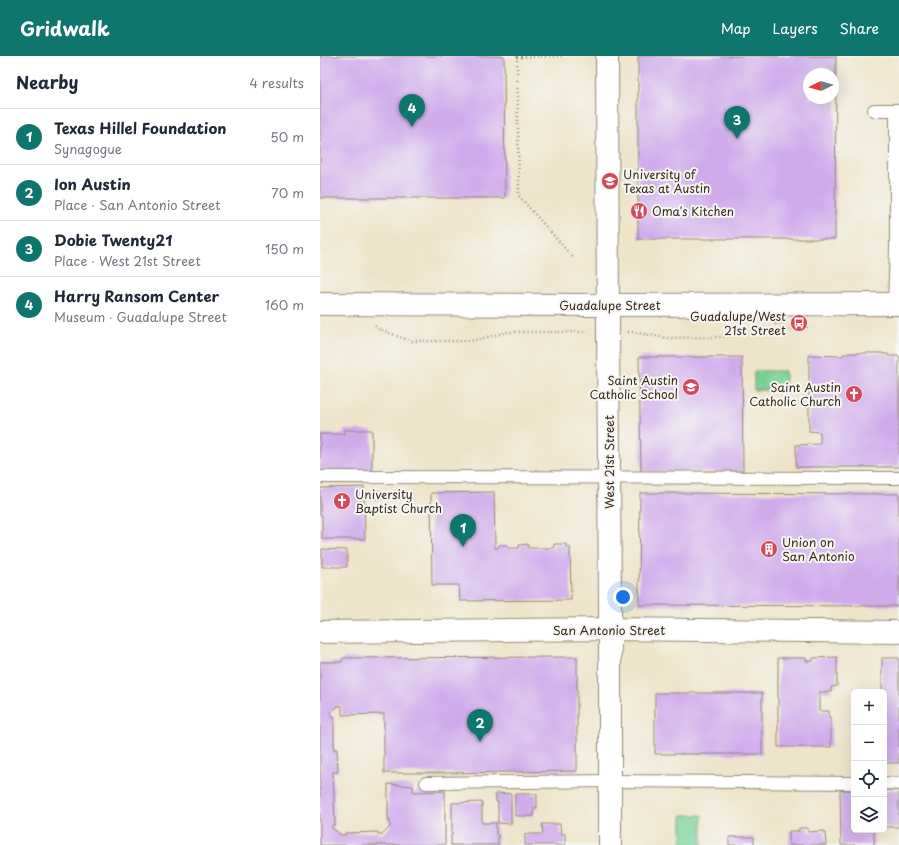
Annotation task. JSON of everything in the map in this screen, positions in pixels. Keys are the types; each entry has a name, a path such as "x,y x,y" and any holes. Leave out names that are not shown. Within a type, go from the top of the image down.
{"street":[{"name":"West 21st Street","path":"607,56 610,845"},
{"name":"Guadalupe Street","path":"320,304 896,304"},
{"name":"San Antonio Street","path":"320,632 610,629 899,632"}],"lane":[{"path":"874,110 898,110 896,304"},
{"path":"320,477 899,478"},
{"path":"426,783 610,781 851,783"},
{"path":"887,784 899,784"}],"path":[{"path":"564,56 517,56 519,196 574,258"},
{"path":"353,304 378,329 410,341 471,342 508,332 587,332"},
{"path":"627,332 666,338 721,337 771,330 806,328 827,304"}],"green space":[{"path":"754,371 785,371 785,390 754,390"},
{"path":"682,815 702,815 702,845 682,845"}],"building":[{"path":"320,56 504,56 505,198 320,198"},
{"path":"638,56 836,56 836,68 803,68 803,104 836,104 835,239 638,239"},
{"path":"774,319 785,319 785,323 774,324"},
{"name":"Saint Austin Catholic Church","path":"883,353 888,354 888,356 899,356 899,467 796,467 796,445 820,444 820,432 809,431 809,355 843,356 843,354"},
{"name":"Saint Austin Catholic School","path":"639,357 742,357 743,471 641,472"},
{"path":"344,430 372,430 372,471 320,471 320,434 344,434"},
{"name":"University Baptist Church","path":"364,487 365,539 322,539 320,488"},
{"path":"372,491 382,491 382,499 372,499"},
{"path":"494,492 495,548 498,548 499,545 508,545 508,548 519,548 519,545 528,544 528,548 554,548 554,544 566,544 566,547 570,547 571,600 460,601 459,585 432,585 431,493"},
{"name":"Union on San Antonio","path":"640,493 899,494 899,606 639,605"},
{"path":"322,549 347,550 347,567 322,567"},
{"path":"577,657 577,771 384,773 384,714 342,715 342,706 338,706 331,712 331,716 334,716 334,750 337,749 338,772 333,772 335,825 332,825 332,828 341,835 345,835 345,833 378,832 378,834 383,834 390,827 390,821 388,821 388,784 413,786 413,792 445,791 445,845 320,845 320,662 342,662 343,658"},
{"path":"837,657 837,686 831,687 831,692 819,692 819,711 829,711 829,718 831,718 831,747 778,747 778,658 806,658 806,661 813,661 813,658"},
{"path":"882,658 899,658 899,763 887,763 887,689 882,689"},
{"path":"655,693 762,693 762,754 655,754"},
{"path":"840,790 851,790 851,833 874,833 874,845 841,845"},
{"path":"887,790 899,790 899,827 887,827"},
{"path":"496,793 511,794 511,824 498,823 498,802 496,802"},
{"path":"515,794 537,794 537,808 534,808 534,816 515,816"},
{"path":"482,802 482,823 496,823 498,845 451,845 452,803"},
{"path":"542,824 560,824 561,834 565,834 565,845 525,845 525,834 543,834"},
{"path":"799,828 808,828 808,832 825,831 826,845 789,845 789,831 799,831"},
{"path":"729,837 754,837 754,845 729,845"}],"place":[{"name":"Harry Ransom Center","path":"412,127"},
{"name":"Dobie Twenty21","path":"737,139"},
{"name":"University of Texas at Austin","path":"610,181"},
{"name":"Oma's Kitchen","path":"639,211"},
{"name":"Guadalupe/West 21st Street","path":"799,323"},
{"name":"Saint Austin Catholic School","path":"691,387"},
{"name":"Saint Austin Catholic Church","path":"854,394"},
{"name":"University Baptist Church","path":"342,501"},
{"name":"Texas Hillel Foundation","path":"463,547"},
{"name":"Union on San Antonio","path":"769,549"},
{"name":"Ion Austin","path":"480,742"}]}
